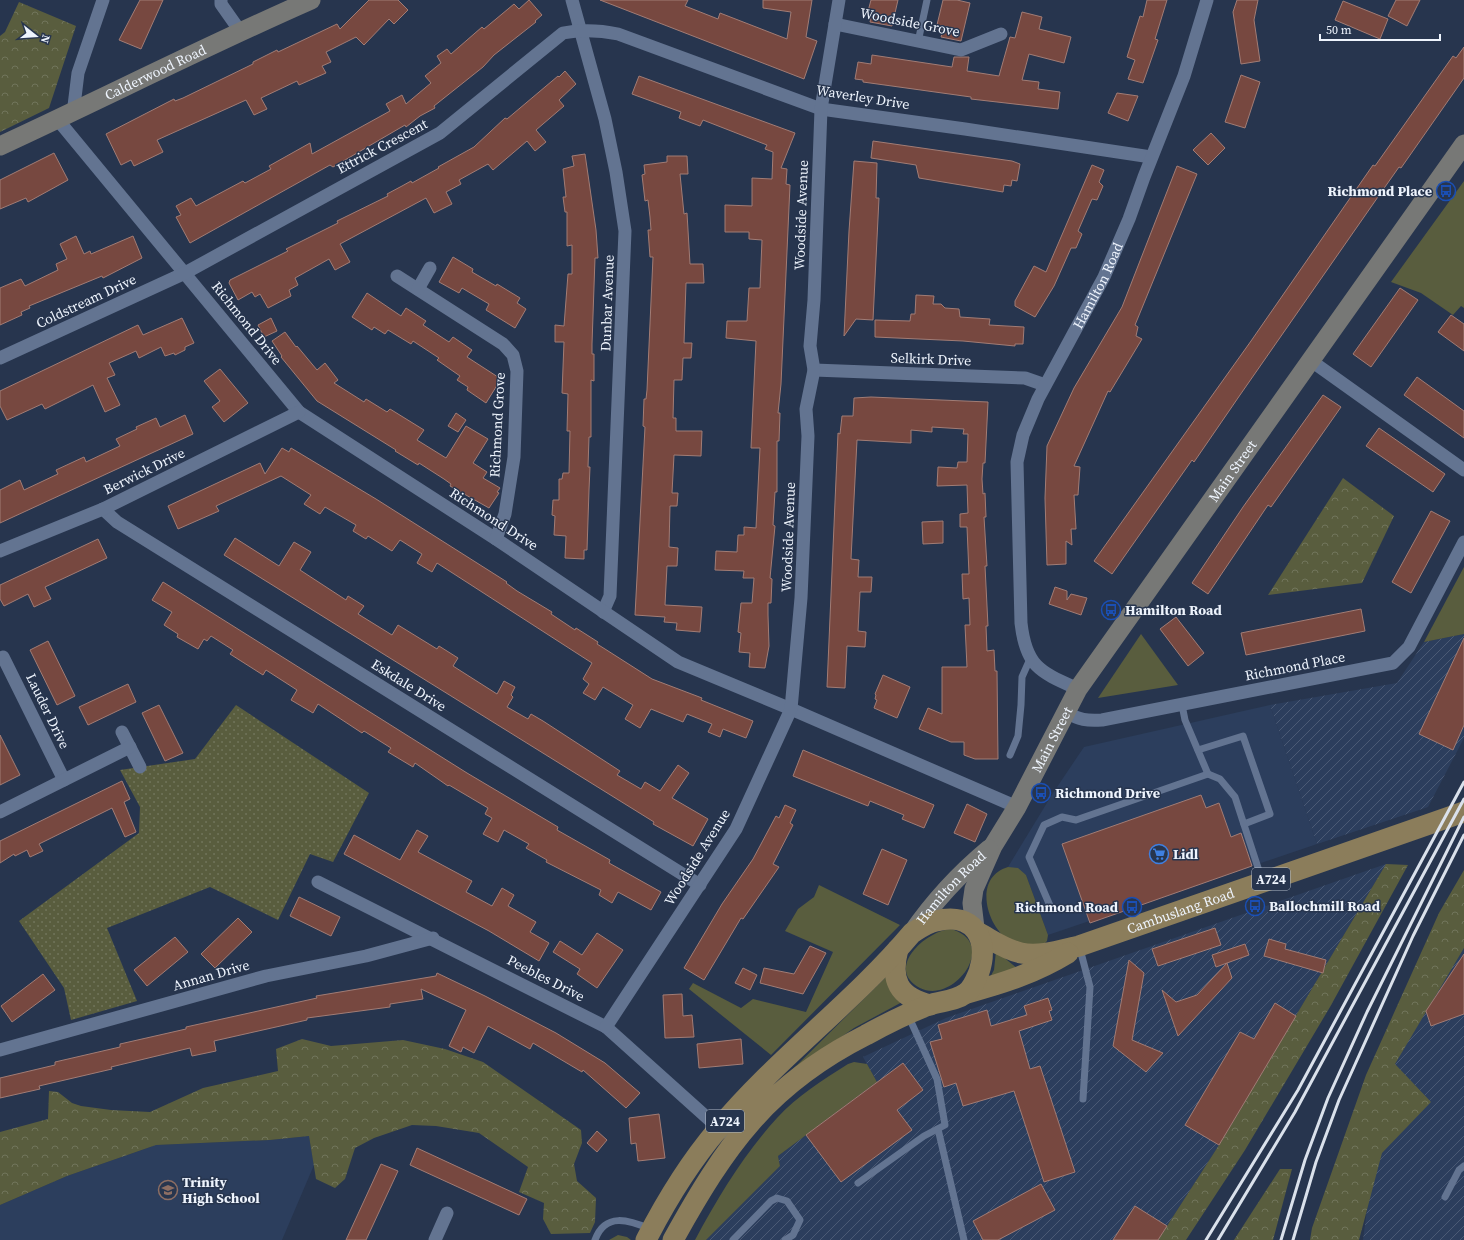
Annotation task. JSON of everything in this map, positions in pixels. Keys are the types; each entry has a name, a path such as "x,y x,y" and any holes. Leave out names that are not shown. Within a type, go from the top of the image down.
{"main road":[{"name":"Calderwood Road","path":"0,146 65,117 240,31 311,0"},
{"name":"Main Street","path":"1017,807 1078,689 1464,144"},
{"name":"Hamilton Road","path":"977,931 972,904 974,889 993,846 1017,807"},
{"name":"Cambuslang Road","path":"1079,946 1464,812"},
{"name":"Hamilton Road","path":"912,933 930,907 960,874 993,846"},
{"path":"950,918 966,922 977,931 983,947 983,957 975,981 967,993 956,998 930,1005 913,999 905,993 896,980 894,966 898,949 912,933 928,923 950,918"},
{"name":"A724","path":"977,931 1008,949 1021,953 1035,954 1079,946"},
{"name":"A724","path":"967,993 1014,979 1043,968 1079,946"},
{"name":"A724","path":"673,1240 711,1174 726,1135 747,1097 828,1020 898,949"},
{"name":"A724","path":"648,1235 686,1172 726,1135 766,1105 798,1077 836,1051 930,1005"}],"street":[{"path":"65,117 78,73 104,0"},
{"path":"221,0 221,4 240,31"},
{"name":"Dunbar Avenue","path":"572,0 605,119 616,172 625,231 610,596 603,612"},
{"name":"Woodside Avenue","path":"606,1027 736,829 791,709 801,598 808,436 806,410 814,370 810,346 814,300 822,109 839,0"},
{"name":"Hamilton Road","path":"1078,689 1052,677 1030,659 1023,642 1021,623 1017,462 1023,434 1045,385 1104,277 1129,219 1151,157 1184,76 1207,0"},
{"name":"Woodside Grove","path":"835,24 960,50 1001,34"},
{"name":"Waverley Drive","path":"580,30 599,30 618,34 822,109 1151,157"},
{"name":"Ettrick Crescent","path":"185,273 440,133 564,33 580,30"},
{"name":"Richmond Drive","path":"65,117 185,273 299,412 496,539 678,662 791,709 1017,807"},
{"path":"418,289 430,268"},
{"name":"Coldstream Drive","path":"0,358 185,273"},
{"name":"Richmond Grove","path":"397,276 503,344 512,355 517,371 514,457 505,514 496,539"},
{"path":"1310,360 1464,470"},
{"name":"Selkirk Drive","path":"814,370 1025,378 1045,385"},
{"name":"Berwick Drive","path":"0,551 103,509 299,412"},
{"name":"Eskdale Drive","path":"103,509 124,526 700,885"},
{"name":"Richmond Place","path":"1066,712 1077,719 1087,721 1182,705 1393,663 1409,647 1464,542"},
{"name":"Lauder Drive","path":"1,657 64,780"},
{"path":"122,732 140,767"},
{"path":"0,812 130,747"},
{"name":"Peebles Drive","path":"318,882 433,938 606,1027 726,1135"},
{"name":"Annan Drive","path":"0,1050 266,976 366,956 433,938"},
{"path":"435,1240 447,1213"}],"lane":[{"path":"918,42 927,0"},
{"path":"1010,755 1018,736 1022,677 1030,659"},
{"path":"1182,705 1185,720 1208,774 1220,780 1235,798 1263,882"},
{"path":"1198,750 1243,736 1270,814 1244,824"},
{"path":"1051,908 1029,856 1044,825 1062,817 1076,820 1208,774"},
{"path":"1079,946 1090,988 1083,1099"},
{"path":"858,1183 945,1125 937,1079 907,1015"},
{"path":"938,1129 964,1240"},
{"path":"1446,1197 1459,1170 1464,1166"},
{"path":"733,1240 771,1201 777,1198 787,1201 800,1220 793,1235 785,1240"},
{"path":"595,1240 598,1233 608,1223 619,1220 633,1222 648,1235"}],"shaded area":[{"path":"1464,634 1464,738 1428,807 1317,844 1270,705 1397,683 1424,642"},
{"path":"1270,705 1317,844 1048,935 1026,875 1008,867 1053,793 1084,747"},
{"path":"1386,864 1219,1145 1158,1240 706,1240 780,1166 778,1156 877,1082 863,1057 946,1018"},
{"path":"1464,948 1464,1240 1363,1240 1384,1081"},
{"name":"Trinity High School","path":"309,1136 314,1165 282,1240 0,1240 0,1205 67,1176 156,1145 270,1140"}],"green space":[{"path":"19,2 76,26 49,108 0,132 0,36 5,32"},
{"path":"1464,181 1464,308 1461,306 1453,315 1421,293 1391,282"},
{"path":"1343,478 1394,516 1362,583 1268,595"},
{"path":"1464,567 1464,634 1424,642"},
{"path":"1141,634 1178,685 1098,698"},
{"path":"236,705 369,793 333,862 310,854 278,920 210,887 107,928 137,1001 71,1020 64,988 19,921 139,833 140,807 120,770 195,759"},
{"path":"1386,864 1408,865 1330,1007 1245,1150 1186,1240 1158,1240 1219,1145"},
{"path":"1008,867 1018,868 1026,875 1048,935 1047,941 1042,946 1011,942 1000,932 989,912 987,890 990,880 997,872"},
{"path":"1464,870 1464,948 1395,1064 1431,1102 1382,1153 1359,1240 1310,1240 1312,1228 1366,1075 1439,913"},
{"path":"819,885 900,925 771,1055 689,989 693,983 741,1008 753,999 806,1012 833,952 785,931 798,909 814,897"},
{"path":"951,929 965,936 971,947 971,958 966,970 957,980 946,988 933,991 920,988 910,980 906,971 907,962 912,952 930,936 941,931"},
{"path":"996,951 1018,969 989,979 994,970"},
{"path":"888,975 904,1001 854,1028 787,1075"},
{"path":"302,1039 331,1046 403,1040 445,1049 483,1062 581,1130 582,1143 574,1164 577,1181 596,1198 595,1222 590,1233 551,1234 543,1219 544,1203 519,1192 528,1167 479,1133 436,1126 412,1125 374,1138 355,1148 345,1179 335,1188 316,1179 309,1136 270,1140 156,1145 67,1176 0,1205 0,1132 48,1119 49,1091 58,1092 72,1103 81,1106 111,1110 150,1112 203,1088 278,1071 276,1049"},
{"path":"854,1062 867,1064 877,1082 778,1156 780,1166 706,1240 695,1240 732,1176 777,1118 811,1089 848,1064"},
{"path":"1280,1169 1292,1169 1273,1240 1234,1240"},
{"path":"618,1235 627,1237 631,1240 609,1240"}],"building":[{"path":"140,0 163,0 141,49 119,40"},
{"path":"369,0 398,0 408,10 394,24 389,19 364,45 356,37 326,52 331,62 322,66 326,73 299,85 297,81 261,98 267,109 254,115 246,100 157,140 163,152 134,166 131,160 121,165 106,134 174,99 175,101 183,98 253,64 253,62 277,50 278,52 337,24 340,29"},
{"path":"529,0 542,15 535,21 536,22 494,55 483,67 434,106 435,108 420,116 406,127 405,125 333,167 330,165 190,243 176,217 181,215 176,206 191,198 196,206 243,181 245,183 271,169 269,166 310,143 312,154 390,111 386,104 402,95 406,104 431,83 425,76 441,63 437,56 447,49 451,54 482,27 484,29 514,4 519,9"},
{"path":"600,0 688,0 685,6 718,19 720,13 787,39 791,12 763,8 763,0 812,0 806,37 817,41 804,79"},
{"path":"871,0 898,0 892,26 870,22 871,16 867,15"},
{"path":"943,0 957,0 970,3 961,41 941,37 943,30 936,29"},
{"path":"1147,0 1167,0 1155,39 1158,40 1143,83 1128,79 1135,60 1127,57 1140,16 1143,17"},
{"path":"1237,0 1258,0 1254,20 1260,61 1241,64 1233,12"},
{"path":"1396,0 1420,0 1407,26 1388,16"},
{"path":"1343,1 1388,19 1380,39 1335,20"},
{"path":"1022,12 1042,17 1039,29 1071,37 1064,63 1029,54 1022,80 1039,82 1038,89 1060,92 1058,109 971,99 971,97 863,82 863,80 855,79 858,62 871,64 872,55 952,67 954,57 969,57 967,71 999,76 1010,37 1015,38"},
{"path":"1464,47 1464,78 1401,168 1399,167 1380,194 1194,462 1192,460 1112,574 1094,561 1251,341 1373,165 1375,166 1453,56 1456,58"},
{"path":"565,71 576,84 559,100 564,106 536,130 546,142 535,151 527,141 493,170 488,164 459,180 461,184 446,192 452,204 434,213 426,198 340,244 350,262 335,270 329,259 295,278 298,285 289,290 291,296 268,308 260,294 255,297 252,292 238,300 229,283 230,280 288,251 286,249 338,223 337,221 388,196 387,194 411,181 412,183 474,147 505,118 507,119"},
{"path":"1241,75 1260,82 1245,128 1225,122"},
{"path":"639,76 795,133 781,168 787,169 786,184 790,185 781,384 778,413 780,413 779,441 777,441 777,492 775,492 773,525 775,526 770,578 772,579 771,603 768,603 769,646 765,668 749,667 750,653 739,652 741,633 738,632 741,603 752,603 754,578 743,578 744,571 715,570 716,551 737,552 738,535 744,535 744,527 756,528 760,448 751,448 756,341 726,338 727,321 747,321 749,288 760,288 762,240 749,239 749,232 725,232 725,205 752,206 752,178 772,179 773,152 765,149 767,145 703,120 700,126 679,118 681,112 632,94"},
{"path":"1117,93 1138,96 1128,121 1108,113"},
{"path":"1211,133 1225,148 1208,165 1193,150"},
{"path":"873,141 1012,161 1020,164 1017,181 1012,180 1011,186 1004,185 1003,192 919,178 916,165 871,158"},
{"path":"54,153 68,180 28,202 26,198 0,209 0,180"},
{"path":"585,154 596,230 598,258 595,258 592,344 592,354 594,354 594,381 591,380 591,437 589,437 588,467 590,467 587,550 584,550 584,559 565,558 566,536 554,535 555,516 552,515 553,500 559,500 559,479 562,479 563,473 569,473 570,431 567,431 568,394 562,393 564,342 555,342 555,325 564,326 568,274 572,274 572,245 567,246 567,212 565,212 563,197 566,197 563,169 574,166 572,156"},
{"path":"667,156 687,156 688,174 680,174 684,214 687,213 690,264 703,264 704,283 686,283 684,343 692,343 691,358 683,358 682,380 674,380 673,418 676,418 676,431 702,431 701,456 674,455 672,493 678,493 677,506 670,506 669,547 678,548 677,566 667,566 665,605 702,607 700,632 676,630 677,623 664,622 665,617 635,615 645,427 643,426 644,399 646,399 647,390 653,257 650,257 648,230 651,230 650,217 648,200 645,201 642,175 645,174 644,165 667,162"},
{"path":"854,161 877,163 876,198 879,198 873,320 856,319 844,336 849,231"},
{"path":"1092,165 1104,170 1099,182 1103,186 1097,200 1092,199 1078,231 1082,234 1076,248 1071,248 1054,286 1035,317 1015,306 1015,301 1034,266 1046,272"},
{"path":"1177,166 1197,174 1135,325 1138,327 1136,336 1142,339 1110,392 1108,391 1074,466 1080,467 1078,495 1074,495 1076,529 1071,529 1072,545 1066,541 1066,564 1047,565 1045,498 1047,446 1074,388 1122,307"},
{"path":"76,236 84,254 90,251 91,254 133,236 142,258 103,278 102,276 29,306 30,308 21,312 22,315 0,325 0,288 21,279 25,286 58,270 56,264 67,259 60,244"},
{"path":"453,257 473,269 472,272 496,286 497,284 520,298 517,303 526,309 515,328 486,310 489,304 462,288 459,293 439,282"},
{"path":"1400,288 1418,300 1371,367 1353,354"},
{"path":"367,293 401,316 406,308 426,321 423,325 449,342 453,337 472,350 467,357 501,379 486,403 467,390 468,387 457,380 460,376 437,360 439,358 413,341 411,344 388,330 385,334 374,327 372,330 352,317"},
{"path":"916,295 934,296 933,304 941,304 945,308 959,309 960,317 990,319 989,325 1024,327 1023,344 1015,344 1015,346 963,341 875,337 875,320 910,321 911,314 915,314"},
{"path":"1451,315 1464,324 1464,351 1438,332"},
{"path":"182,318 194,343 185,347 185,350 175,355 174,353 165,356 161,347 139,358 136,351 109,363 115,375 107,378 120,405 105,412 93,385 45,409 42,404 7,420 0,406 0,391 138,325 143,335"},
{"path":"271,318 277,331 264,337 258,325"},
{"path":"285,332 296,347 297,346 317,370 325,363 338,380 334,383 364,402 366,399 387,412 390,409 424,430 417,440 446,458 466,426 488,439 473,463 487,472 483,478 500,488 497,492 499,493 489,508 450,486 451,484 419,463 418,465 317,401 281,357 282,356 272,341"},
{"path":"220,369 248,403 224,422 212,407 220,401 204,381"},
{"path":"1417,377 1464,411 1464,438 1404,395"},
{"path":"1323,395 1341,407 1271,507 1268,505 1208,594 1192,583 1243,507"},
{"path":"871,397 988,402 985,463 983,463 982,479 983,494 985,493 986,517 984,517 987,566 985,566 988,626 986,626 987,651 994,650 995,671 997,671 998,759 975,759 964,755 964,742 951,742 919,729 928,708 942,714 942,667 967,667 965,625 970,625 969,598 963,599 962,574 969,574 967,527 960,527 960,514 968,513 967,485 937,486 938,467 957,468 958,462 967,462 968,434 963,434 964,429 932,427 932,432 911,430 911,443 857,440 851,559 859,560 858,577 872,577 871,592 860,592 858,631 866,632 865,647 847,646 845,688 827,687 838,433 840,434 842,416 853,416 854,398"},
{"path":"456,413 466,420 458,432 448,426"},
{"path":"185,415 193,434 0,523 0,490 20,480 24,490 58,474 56,470 84,457 86,462 120,446 116,439 137,429 136,427 156,418 160,427"},
{"path":"1379,428 1445,474 1433,492 1366,446"},
{"path":"282,448 289,452 291,448 376,499 507,582 506,583 517,591 552,612 551,614 575,630 576,628 598,642 597,644 652,679 702,698 701,700 753,721 746,738 723,729 720,737 708,732 712,724 687,714 683,722 651,709 640,728 625,719 633,705 603,687 595,700 583,693 589,684 583,679 592,663 437,563 432,572 417,563 422,554 400,540 392,551 368,536 366,539 353,531 356,525 325,507 320,514 304,504 311,495 281,476 216,506 219,511 178,529 168,506 260,463 265,474"},
{"path":"1431,511 1450,521 1411,593 1392,582"},
{"path":"943,521 943,543 923,544 922,522"},
{"path":"235,538 279,566 294,542 311,552 300,570 346,600 348,596 364,606 358,614 392,635 398,625 437,649 439,646 458,658 453,666 497,694 504,681 515,687 511,695 513,697 507,707 528,719 531,714 543,721 620,771 617,775 641,789 645,782 660,791 678,765 689,773 672,798 708,819 693,846 653,824 654,822 224,555"},
{"path":"98,539 107,558 45,587 51,599 34,607 28,594 4,606 0,599 0,585"},
{"path":"163,582 467,773 558,827 557,830 610,860 609,863 661,892 651,910 618,892 612,903 599,895 601,890 546,862 547,860 526,848 529,844 504,830 498,842 483,834 492,818 485,814 488,808 449,785 448,786 415,763 413,767 388,752 391,748 364,731 362,733 318,704 313,713 291,700 297,690 266,670 263,675 230,654 233,650 211,636 207,641 204,639 198,649 177,637 178,634 164,625 172,612 152,600"},
{"path":"1055,587 1067,591 1067,600 1071,594 1087,598 1081,615 1049,604"},
{"path":"1361,609 1365,631 1246,655 1241,633"},
{"path":"1176,617 1204,653 1188,666 1160,629"},
{"path":"1464,638 1464,725 1453,750 1419,734"},
{"path":"48,641 75,696 57,705 30,650"},
{"path":"883,675 910,687 897,718 874,708 877,700 875,699 875,694"},
{"path":"128,684 136,702 88,725 79,707"},
{"path":"159,705 183,753 165,761 142,713"},
{"path":"0,735 20,775 0,785"},
{"path":"803,750 934,805 924,828 902,819 904,815 870,801 868,806 793,776"},
{"path":"122,781 130,799 124,802 136,832 125,837 112,808 39,844 43,851 30,857 27,850 15,856 14,854 0,863 0,841"},
{"name":"Lidl","path":"1201,795 1206,808 1219,803 1231,837 1241,833 1252,866 1090,923 1062,844"},
{"path":"967,804 987,814 975,842 954,833"},
{"path":"785,805 796,810 790,823 793,825 773,864 779,867 743,919 741,918 704,980 684,968 722,904 753,859 776,816 779,818"},
{"path":"417,830 428,836 418,852 472,881 466,892 492,906 502,888 514,895 508,906 536,922 530,932 549,943 539,961 489,931 344,854 354,835 400,860"},
{"path":"882,849 907,860 888,905 863,894"},
{"path":"299,897 340,917 331,936 290,916"},
{"path":"238,918 252,932 215,968 201,954"},
{"path":"1215,928 1221,945 1158,966 1152,949"},
{"path":"597,933 623,950 597,988 577,974 580,969 553,952 560,941 582,955"},
{"path":"175,937 188,952 147,986 134,970"},
{"path":"1269,939 1286,944 1285,949 1326,960 1323,973 1264,956"},
{"path":"1245,944 1249,955 1216,967 1212,955"},
{"path":"810,946 826,953 803,994 760,983 764,968 794,974"},
{"path":"1464,954 1464,1014 1431,1026 1426,1011"},
{"path":"1129,960 1144,973 1132,1040 1163,1053 1146,1072 1113,1046"},
{"path":"1227,963 1232,978 1178,1036 1162,990 1176,1002 1197,995"},
{"path":"743,968 757,975 750,990 735,983"},
{"path":"437,973 556,1033 605,1063 640,1093 626,1108 583,1070 582,1072 533,1043 530,1049 488,1026 474,1053 463,1047 461,1052 449,1046 466,1010 421,989 423,999 390,1004 390,1007 307,1018 307,1020 214,1041 216,1051 192,1056 190,1048 111,1067 112,1069 39,1086 40,1089 0,1098 0,1078 55,1065 55,1062 120,1047 120,1044 186,1029 186,1027 317,998 316,996 436,976"},
{"path":"43,974 55,990 12,1022 1,1006"},
{"path":"682,994 683,1016 692,1015 694,1037 665,1038 663,995"},
{"path":"1048,998 1052,1010 1049,1011 1052,1020 1019,1031 1030,1069 1040,1066 1075,1172 1044,1182 1014,1091 963,1106 956,1083 944,1087 930,1042 942,1039 938,1025 987,1010 991,1026 1027,1015 1024,1006"},
{"path":"1275,1003 1296,1016 1219,1145 1185,1125 1240,1032 1254,1039"},
{"path":"741,1039 743,1064 699,1068 697,1044"},
{"path":"903,1063 923,1090 897,1110 912,1130 841,1182 806,1135"},
{"path":"659,1114 665,1158 638,1161 636,1143 631,1144 629,1118"},
{"path":"597,1131 607,1140 597,1152 587,1143"},
{"path":"417,1148 527,1199 519,1215 410,1165"},
{"path":"381,1164 398,1171 366,1240 346,1240"},
{"path":"1041,1184 1055,1210 998,1240 983,1240 973,1221"},
{"path":"1135,1206 1167,1226 1158,1240 1113,1240"}],"railway":[{"path":"1206,1240 1298,1090 1464,782"},
{"path":"1218,1240 1295,1112 1464,799"},
{"path":"1281,1240 1305,1160 1328,1098 1367,1012 1464,817"},
{"path":"1293,1240 1316,1162 1339,1100 1413,936 1464,835"}],"place":[{"name":"Richmond Place","path":"1446,191"},
{"name":"Hamilton Road","path":"1111,610"},
{"name":"Richmond Drive","path":"1041,793"},
{"name":"Lidl","path":"1159,854"},
{"name":"Ballochmill Road","path":"1255,906"},
{"name":"Richmond Road","path":"1132,907"},
{"name":"Trinity High School","path":"168,1190"}]}
